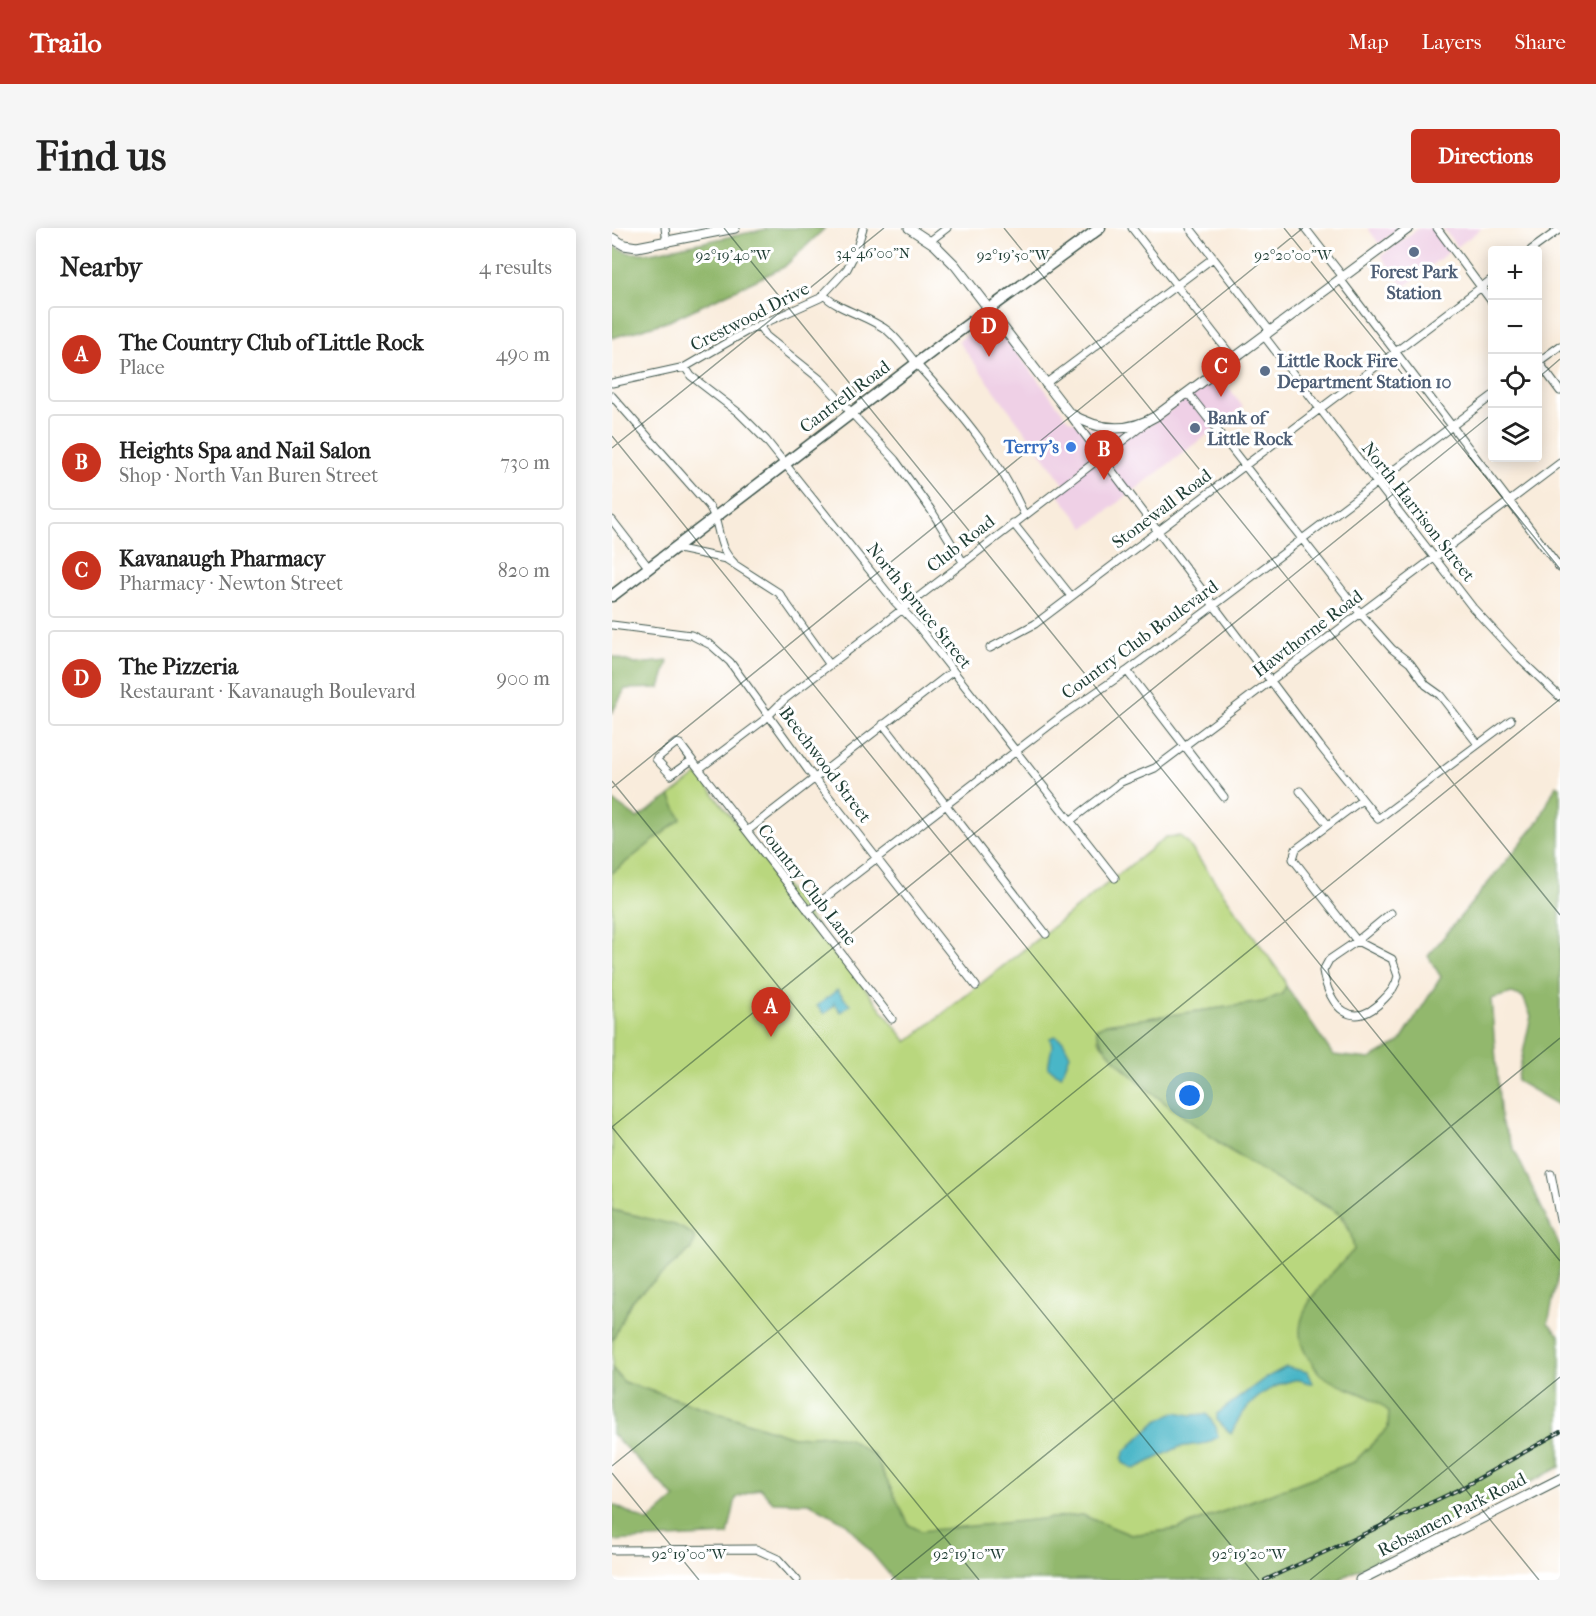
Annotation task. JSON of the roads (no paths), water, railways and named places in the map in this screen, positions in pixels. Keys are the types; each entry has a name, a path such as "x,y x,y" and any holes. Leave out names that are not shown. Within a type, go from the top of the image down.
{"main road":[{"name":"Cantrell Road","path":"612,596 916,363 1100,228"}],"street":[{"path":"665,228 667,243"},
{"path":"612,238 624,245 637,247 735,228"},
{"name":"Crestwood Drive","path":"612,383 685,367 759,325 801,309 824,295 852,260 863,228"},
{"path":"909,228 930,241 955,266 1378,819 1511,720"},
{"path":"930,241 947,228"},
{"path":"1132,228 1233,358"},
{"name":"North Harrison Street","path":"1190,228 1319,408 1473,608 1523,662 1560,697"},
{"path":"1305,228 1451,428 1560,568"},
{"path":"1069,413 1087,423 1107,428 1126,428 1148,421 1409,228"},
{"path":"1437,228 1491,300"},
{"path":"1537,246 1560,229"},
{"path":"1045,384 1213,258"},
{"name":"Stonewall Road","path":"990,648 1035,624 1488,282"},
{"path":"824,295 834,303 866,317 887,330 952,402 990,451 1004,471 1024,513"},
{"path":"759,325 766,336 814,373 909,477 963,562"},
{"path":"1542,359 1560,346"},
{"name":"North Spruce Street","path":"685,367 693,378 747,420 786,463 1115,878"},
{"path":"1542,367 1560,391"},
{"path":"1188,393 1360,613 1392,649 1410,663 1422,681 1440,695 1478,744"},
{"path":"612,396 716,517 720,547 734,563"},
{"name":"Country Club Boulevard","path":"808,911 1016,751 1127,671 1488,399"},
{"name":"Club Road","path":"768,716 1024,513 1148,421"},
{"name":"Hawthorne Road","path":"1070,821 1121,782 1151,770 1185,746 1560,463"},
{"path":"612,520 649,568"},
{"path":"1012,523 1071,596"},
{"path":"674,548 726,559 785,599 830,665"},
{"name":"Beechwood Street","path":"612,625 682,633 711,645 735,668 815,779 976,986"},
{"path":"1127,671 1224,797"},
{"path":"747,831 953,672"},
{"path":"699,769 768,716"},
{"path":"883,724 1046,934"},
{"name":"Country Club Lane","path":"692,760 671,775 656,759 678,742 692,760 699,769 747,831 808,911 892,1019"},
{"path":"1300,791 1324,824 1328,825"},
{"path":"1362,800 1296,849 1293,859 1357,941 1392,959 1398,976 1394,988 1378,1006 1368,1013 1356,1016 1346,1013 1337,1005 1323,970 1329,960 1357,941 1391,913"},
{"path":"1551,1174 1560,1220"},
{"name":"Rebsamen Park Road","path":"1360,1580 1560,1479"},
{"path":"612,1550 756,1549 778,1559 797,1580"}],"water":[{"path":"837,990 850,1005 841,1012 834,1003 834,1006 824,1014 817,1006"},
{"path":"1055,1036 1063,1041 1070,1055 1061,1076 1048,1068 1052,1046 1050,1038"},
{"path":"1286,1367 1307,1372 1312,1383 1294,1380 1264,1393 1248,1407 1231,1434 1217,1420 1217,1414 1264,1379"},
{"path":"1176,1412 1191,1415 1207,1414 1216,1427 1218,1437 1207,1443 1179,1447 1135,1469 1123,1463 1125,1451 1157,1421"}],"railway":[{"path":"1265,1580 1458,1490 1560,1432"}],"place":[{"name":"Forest Park Station","path":"1414,252"},
{"name":"The Pizzeria","path":"989,357"},
{"name":"Little Rock Fire Department Station 10","path":"1265,371"},
{"name":"Kavanaugh Pharmacy","path":"1221,397"},
{"name":"Bank of Little Rock","path":"1195,428"},
{"name":"Terry's","path":"1071,447"},
{"name":"Heights Spa and Nail Salon","path":"1104,480"},
{"name":"The Country Club of Little Rock","path":"771,1037"}]}
